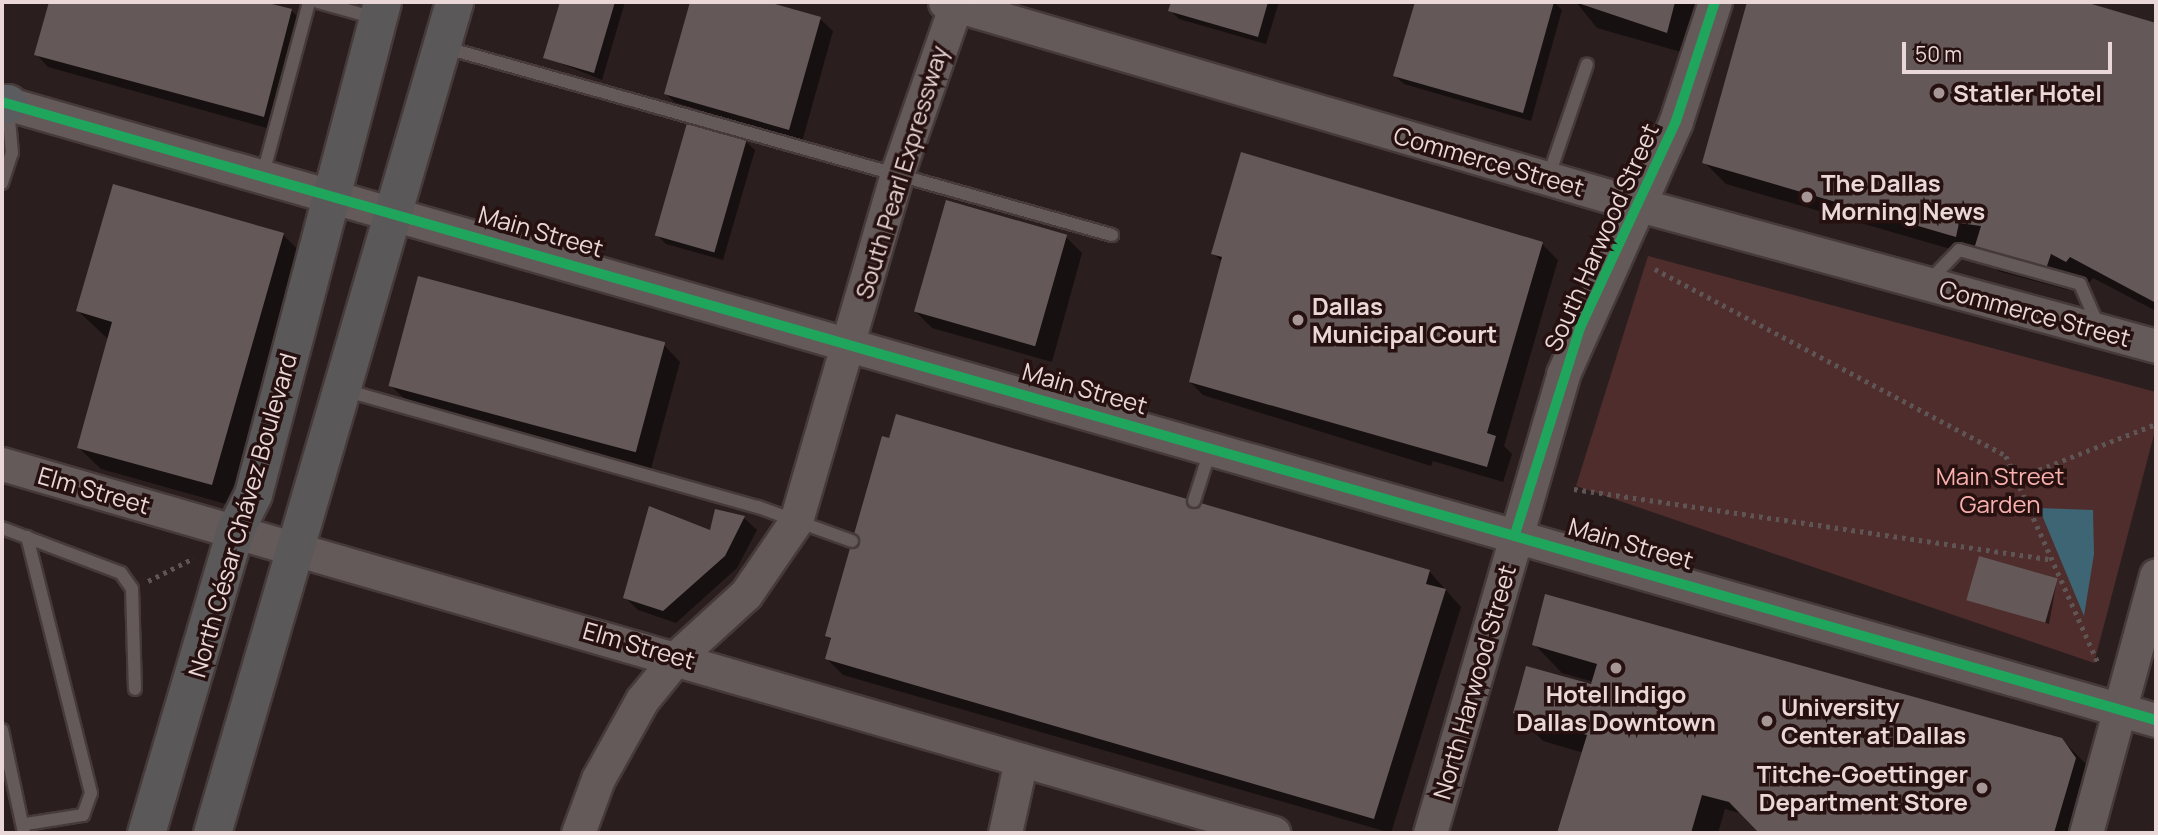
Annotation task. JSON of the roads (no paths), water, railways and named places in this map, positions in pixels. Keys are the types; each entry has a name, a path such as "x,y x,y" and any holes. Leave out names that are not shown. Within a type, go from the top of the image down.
{"main road":[{"path":"212,833 299,549 454,2"},
{"name":"South Harwood Street","path":"1517,531 1572,351 1675,121 1715,2"},
{"name":"Commerce Street","path":"952,3 1548,179 2156,346"},
{"name":"South Pearl Expressway","path":"578,833 619,738 678,656 746,594 796,521 898,171 952,3"},
{"name":"North César Chávez Boulevard","path":"146,833 235,530 253,494 379,10"},
{"name":"Main Street","path":"4,103 1517,531 2156,720"},
{"name":"Elm Street","path":"2,464 678,656 1021,760 1227,827 1275,833"},
{"name":"North Harwood Street","path":"1430,833 1517,531"},
{"path":"2086,833 2156,575"},
{"path":"1005,833 1021,760"}],"lane":[{"path":"263,175 309,2"},
{"path":"318,2 379,10"},
{"path":"442,47 898,171 1112,235"},
{"path":"1548,179 1587,64"},
{"path":"2,183 12,153 4,103"},
{"path":"344,390 796,521 852,541"},
{"path":"1194,501 1212,445"},
{"path":"2,528 121,573 131,589 135,689"},
{"path":"2,730 25,828 83,815 92,793 27,537"}],"water":[{"path":"2039,508 2093,510 2094,554 2084,616"}],"place":[{"name":"Statler Hotel","path":"1939,93"},
{"name":"The Dallas Morning News","path":"1807,197"},
{"name":"Dallas Municipal Court","path":"1298,320"},
{"name":"Hotel Indigo Dallas Downtown","path":"1616,668"},
{"name":"University Center at Dallas","path":"1767,721"},
{"name":"Titche-Goettinger Department Store","path":"1982,788"}],"park label":[{"name":"Main Street Garden","path":"2000,490"}]}
